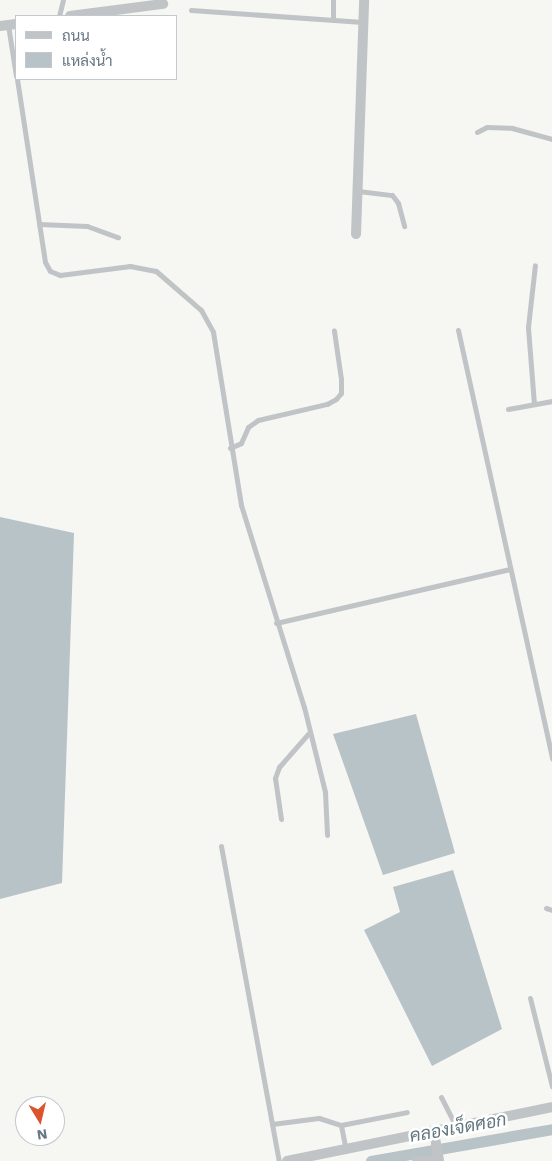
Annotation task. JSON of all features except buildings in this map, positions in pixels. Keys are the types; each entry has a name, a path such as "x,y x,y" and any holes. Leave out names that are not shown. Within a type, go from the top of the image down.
{"street":[{"path":"356,234 364,0"},
{"path":"82,15 163,4"},
{"path":"292,1161 552,1108"},
{"path":"417,1161 439,1158 434,1133"}],"lane":[{"path":"59,15 63,0"},
{"path":"333,0 333,20"},
{"path":"191,10 363,22"},
{"path":"8,25 15,71"},
{"path":"16,80 45,262 50,271 60,275 130,266 156,271 202,310 213,332 230,448 241,505 276,623 304,707 308,734 325,792 327,835"},
{"path":"477,132 487,127 512,128 552,139"},
{"path":"358,191 392,195 398,203 404,226"},
{"path":"39,224 87,226 118,237"},
{"path":"534,404 528,327 535,265"},
{"path":"458,330 552,758"},
{"path":"230,448 241,443 248,427 258,420 336,399 341,393 341,379 334,331"},
{"path":"508,409 552,401"},
{"path":"276,623 510,569"},
{"path":"281,819 275,778 279,767 308,734"},
{"path":"221,846 279,1161"},
{"path":"530,998 552,1086"},
{"path":"441,1097 456,1128"},
{"path":"272,1124 318,1118 340,1125 407,1112"},
{"path":"340,1125 346,1151"}],"water":[{"path":"0,517 74,533 62,883 0,899"},
{"path":"416,714 455,853 383,875 333,734"},
{"path":"453,870 502,1029 432,1066 364,930 400,912 393,887"}],"waterway":[{"name":"คลองเจ็ดศอก","path":"371,1161 552,1129"}]}
